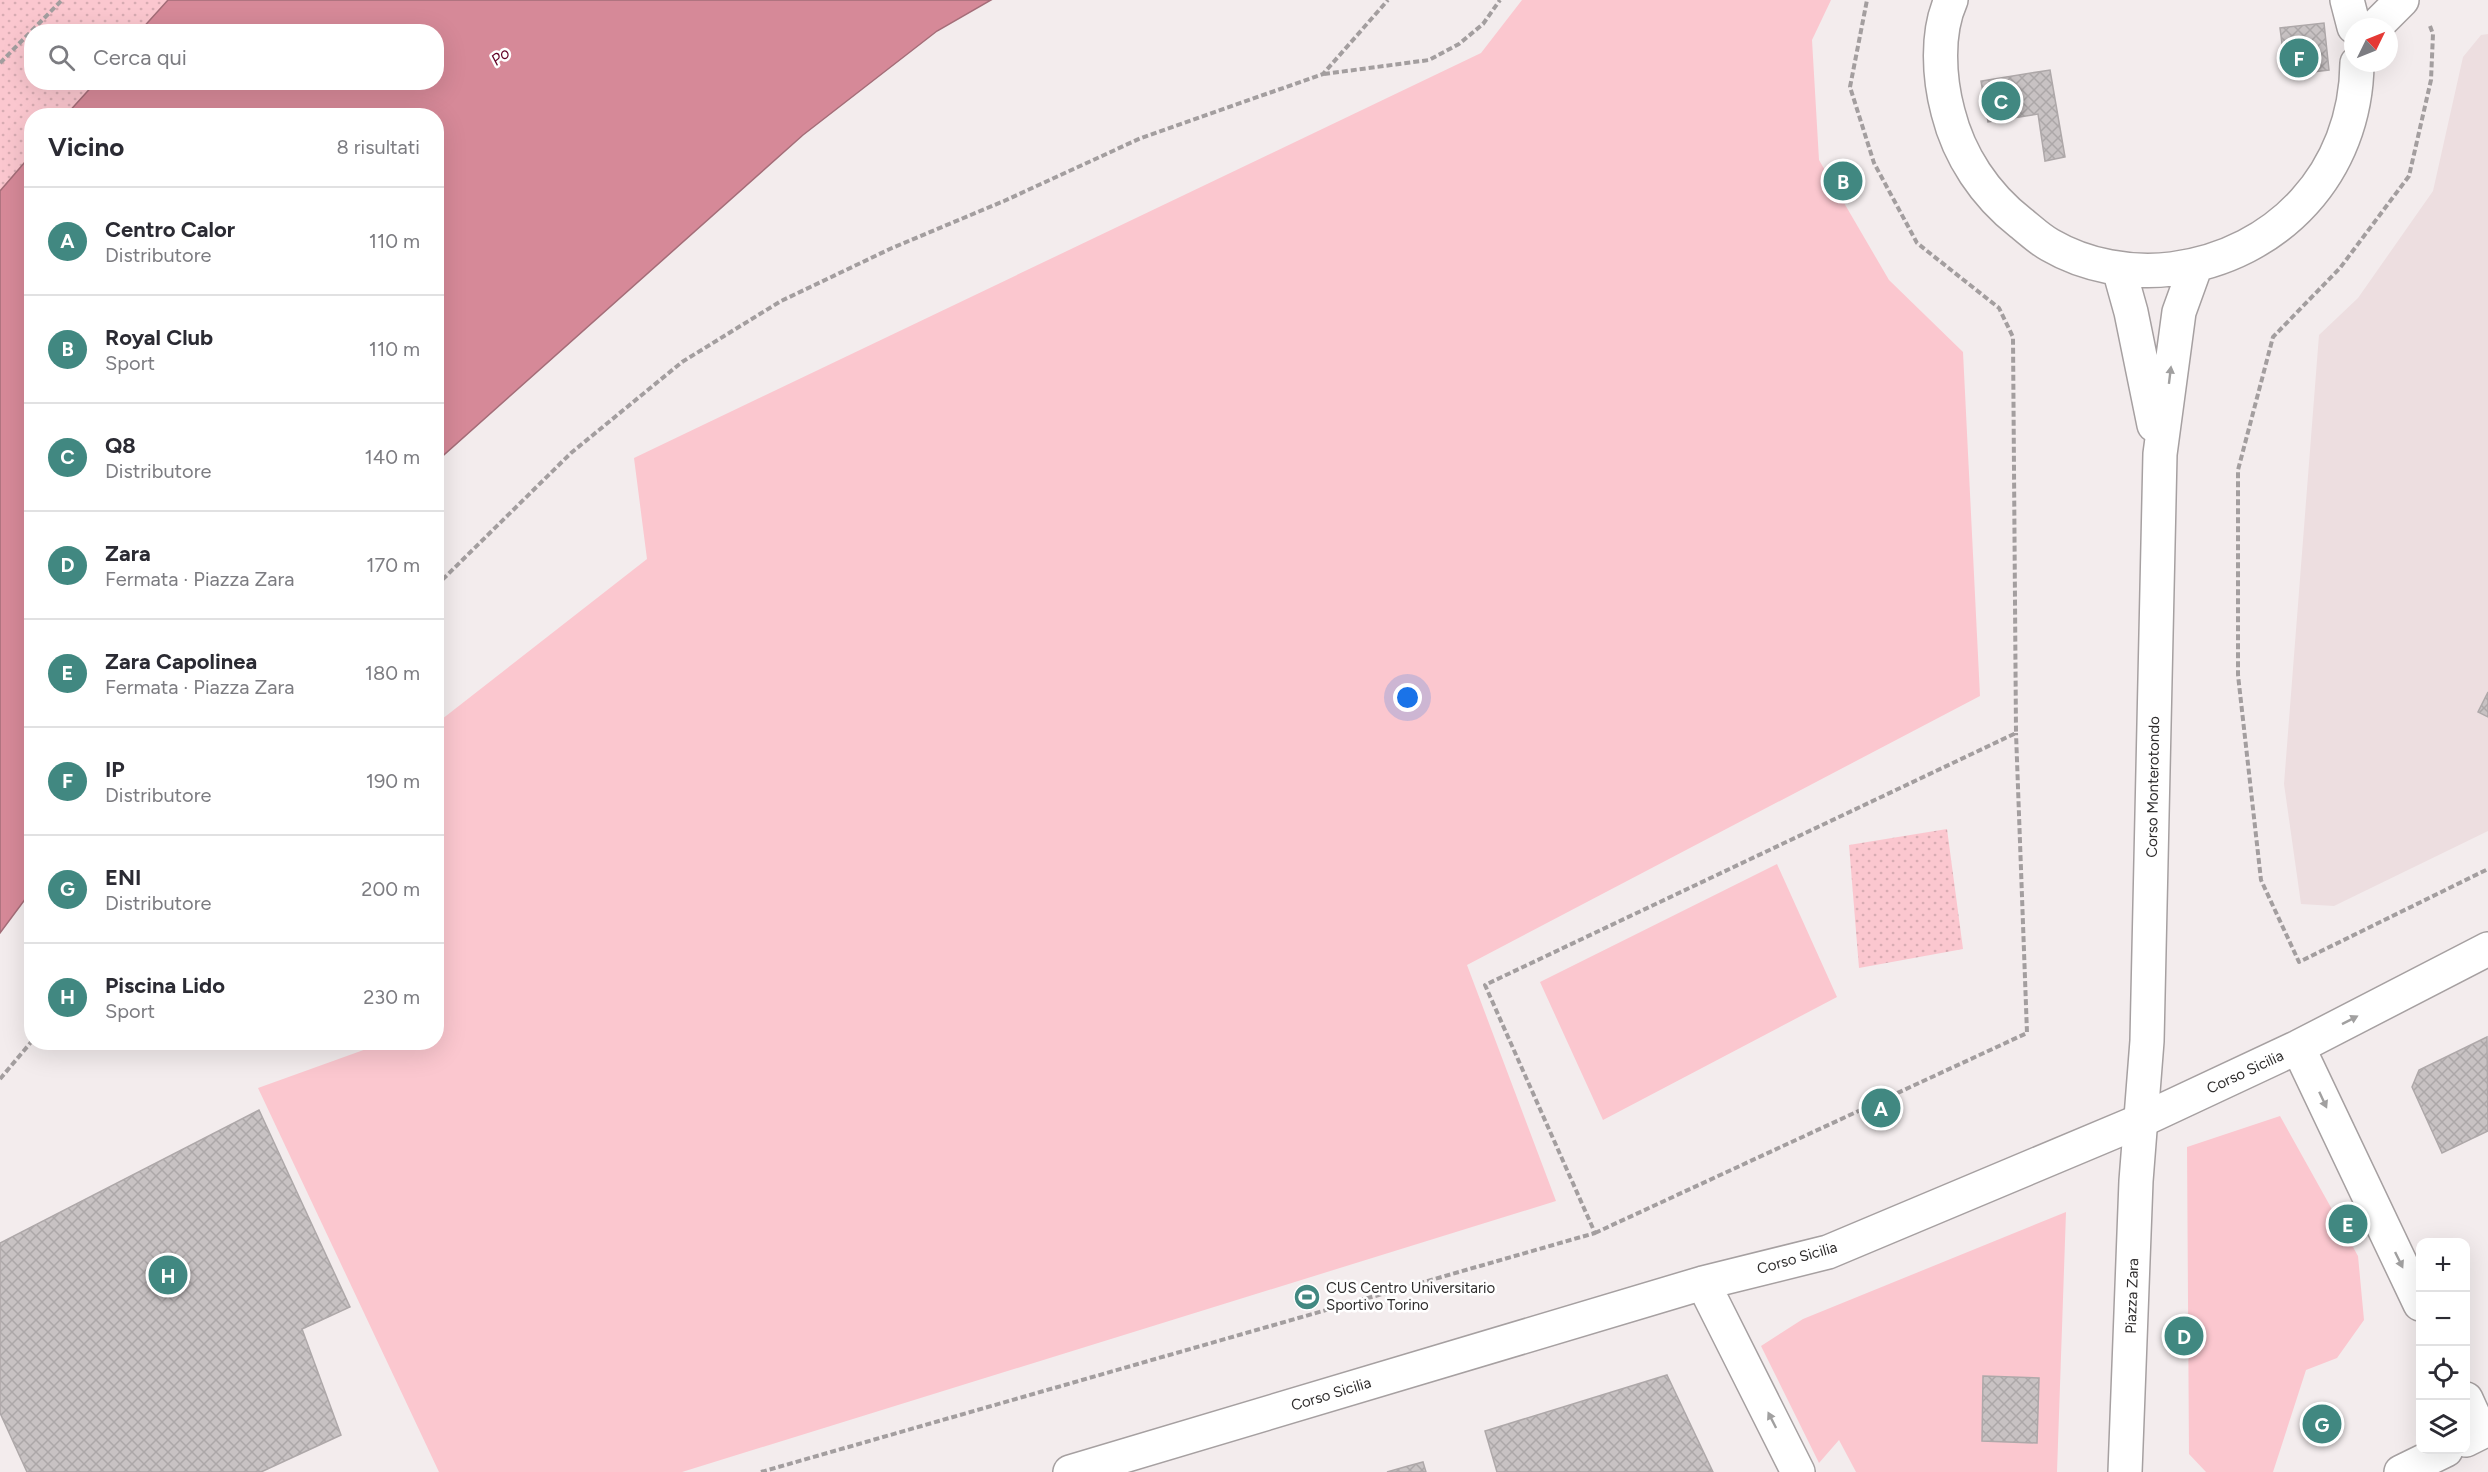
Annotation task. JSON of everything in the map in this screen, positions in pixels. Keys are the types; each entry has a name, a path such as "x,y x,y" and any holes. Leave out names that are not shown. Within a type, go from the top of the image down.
{"main road":[{"path":"1951,0 1943,36 1941,62 1944,95 1952,126 1970,167 1998,205 2050,245 2083,260 2119,269 2152,271 2196,266 2237,252 2275,229 2300,207 2321,182 2338,151 2351,117 2356,72"},
{"path":"2347,0 2352,18"},
{"path":"2394,18 2414,9"},
{"name":"Corso Monterotondo","path":"2140,1121 2147,1041 2160,454 2178,320 2196,266"},
{"name":"Corso Monterotondo","path":"2119,269 2132,312 2160,454"},
{"name":"Corso Sicilia","path":"1070,1472 1703,1283 1828,1252 2140,1121 2298,1047 2488,949"},
{"path":"2298,1047 2416,1294"},
{"name":"Piazza Zara","path":"2125,1472 2140,1121"},
{"path":"1703,1283 1798,1472"},
{"path":"2466,1400 2478,1434"},
{"path":"2401,1472 2436,1454"}],"path":[{"path":"38,24 62,0"},
{"path":"1323,74 1388,0"},
{"path":"444,578 572,453 682,363 781,301 892,248 1004,201 1141,138 1323,74 1429,60 1459,44 1483,24 1500,0"},
{"path":"761,1472 1595,1233 2027,1033 2016,733 2013,337 1999,308 1917,243 1874,163 1850,87 1867,0"},
{"path":"2414,9 2433,34 2431,80 2409,176 2340,268 2273,337 2238,470 2238,675 2261,880 2299,962 2488,869"},
{"path":"0,63 24,39"},
{"path":"1595,1233 1485,985 2016,733"},
{"path":"0,1079 24,1050"}],"shaded area":[{"path":"0,0 168,0 146,24 24,24 24,90 89,90 72,108 24,108 24,163 0,191"},
{"path":"1522,0 1831,0 1812,40 1819,160 1889,280 1963,352 1980,696 1467,965 1556,1201 682,1472 439,1472 258,1088 364,1050 444,1050 444,718 647,559 634,458 1481,53"},
{"path":"2488,34 2488,831 2334,906 2301,904 2284,784 2319,335 2358,298 2433,191 2463,57 2481,35"},
{"path":"1947,829 1963,949 1859,968 1849,845"},
{"path":"1777,864 1837,997 1603,1120 1540,982"},
{"path":"2280,1116 2358,1256 2364,1320 2337,1358 2306,1370 2273,1472 2206,1472 2189,1454 2187,1147"},
{"path":"2066,1212 2057,1472 1856,1472 1839,1440 1819,1463 1761,1346 1803,1319"}],"water":[{"name":"Po","path":"168,0 991,0 937,31 803,135 444,455 444,108 72,108 89,90 444,90 444,24 146,24"},
{"path":"24,163 24,901 0,933 0,191"}],"building":[{"path":"2324,23 2329,70 2286,75 2280,28"},
{"path":"2050,70 2065,157 2045,161 2038,114 1988,122 1981,81"},
{"path":"2488,692 2488,717 2478,712"},
{"path":"2487,1037 2488,1131 2442,1153 2412,1087 2419,1070"},
{"path":"259,1110 350,1307 302,1329 341,1435 261,1472 27,1472 0,1413 0,1243"},
{"path":"1667,1375 1713,1472 1497,1472 1485,1431"},
{"path":"1983,1376 2039,1378 2037,1443 1982,1441"},
{"path":"1423,1462 1426,1472 1387,1472 1408,1466"}],"place":[{"name":"IP","path":"2299,58"},
{"name":"Q8","path":"2001,101"},
{"name":"Royal Club","path":"1843,181"},
{"name":"Centro Calor","path":"1881,1108"},
{"name":"Zara Capolinea","path":"2348,1224"},
{"name":"Piscina Lido","path":"168,1275"},
{"name":"CUS Centro Universitario Sportivo Torino","path":"1307,1297"},
{"name":"Zara","path":"2184,1336"},
{"name":"ENI","path":"2322,1424"}]}
